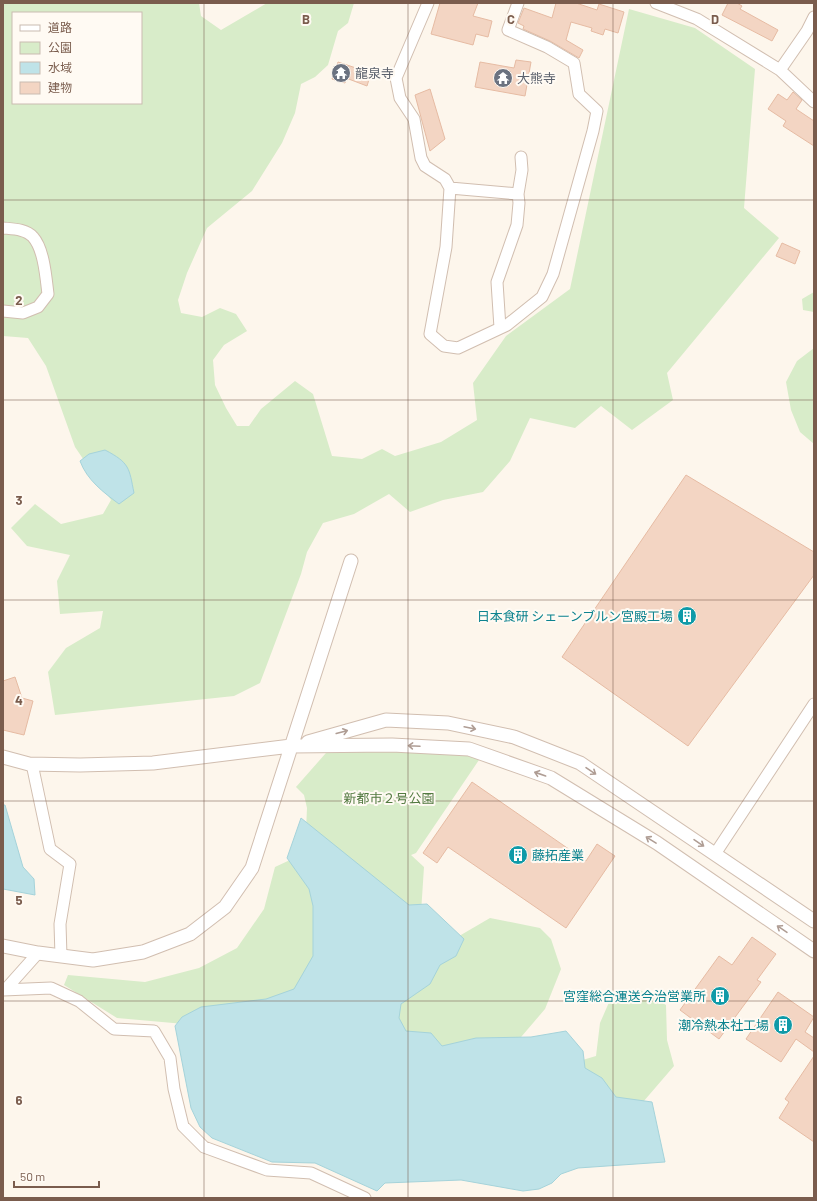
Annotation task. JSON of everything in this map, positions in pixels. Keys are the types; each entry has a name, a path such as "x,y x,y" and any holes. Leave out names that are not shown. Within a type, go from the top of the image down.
{"street":[{"path":"428,3 396,78 400,98 414,119 421,158 425,166 445,179 450,188 446,247 430,334 444,346 458,348 507,325 542,297 553,274 597,111 579,94 574,63 548,47 508,30 518,3"},
{"path":"656,3 696,19 780,70 814,102"},
{"path":"780,70 807,31 814,17"},
{"path":"500,328 497,282 517,225 519,203 518,194 522,170 521,157"},
{"path":"450,188 518,194"},
{"path":"3,228 20,230 32,236 41,253 48,294 38,307 24,313 3,311"},
{"path":"3,946 38,953 93,960 143,952 190,934 225,907 252,868 351,561"},
{"path":"715,854 814,704"},
{"path":"291,746 386,720 448,723 514,737 580,763 814,921"},
{"path":"3,757 32,764 80,765 153,763 291,746 392,745 469,749 551,778 657,843 814,951"},
{"path":"32,764 50,849 70,864 60,924 61,956"},
{"path":"4,990 38,953"},
{"path":"4,990 50,988 78,1001 114,1029 154,1031 170,1058 174,1089 183,1126 204,1148 267,1170 311,1173 365,1198"}],"green space":[{"path":"3,3 199,3 201,16 221,30 267,3 354,3 348,23 338,31 328,65 315,77 301,84 295,113 282,143 252,191 207,228 187,273 178,300 181,313 202,317 220,308 236,314 247,331 224,345 213,360 215,385 237,426 249,426 261,409 295,381 313,394 332,456 362,459 382,449 395,456 441,442 477,420 473,383 506,336 570,289 629,9 695,28 755,69 744,208 779,238 667,373 673,400 632,430 601,406 575,428 530,418 510,461 483,492 443,500 410,512 389,494 354,514 323,523 307,552 301,574 260,683 234,696 55,715 48,672 66,648 100,628 103,611 60,614 57,581 70,555 27,546 11,528 35,504 61,524 103,514 111,500 75,447 46,366 28,338 3,336"},
{"path":"814,292 814,312 803,310 802,299"},
{"path":"814,348 814,444 800,432 791,410 786,382 797,361"},
{"name":"新都市２号公園","path":"333,745 397,745 481,757 416,853 411,855 424,867 420,928 442,946 490,918 540,928 551,939 561,969 545,1009 510,1050 569,1064 596,1056 600,1023 610,1000 640,990 666,1005 667,1040 674,1066 631,1116 304,1009 218,1027 117,1018 64,985 68,975 145,982 199,968 237,948 264,909 275,867 305,853 307,808 304,795 296,787"}],"water":[{"path":"105,450 124,463 131,478 134,493 119,504 91,480 80,461 89,454"},
{"path":"3,805 5,805 23,867 34,879 35,895 3,889"},
{"path":"301,818 409,905 427,904 464,939 456,956 440,965 430,984 401,1004 399,1018 406,1031 431,1033 442,1046 476,1038 531,1037 566,1031 583,1051 585,1068 602,1078 616,1097 652,1102 665,1162 578,1168 561,1174 552,1183 539,1189 523,1191 461,1180 385,1183 377,1191 315,1163 272,1162 212,1138 200,1127 191,1108 175,1026 182,1017 201,1007 266,999 294,989 313,956 313,906 309,889 287,858"}],"building":[{"path":"440,3 478,3 473,16 492,21 488,37 476,34 473,45 431,34"},
{"path":"556,3 576,3 597,10 599,4 624,12 618,33 605,29 603,35 591,31 592,28 571,22 566,40 583,50 579,58 550,41 523,29 524,26 518,23 524,8 552,18"},
{"path":"728,3 737,3 742,6 740,9 778,30 772,41 722,15"},
{"name":"大熊寺","path":"516,60 531,62 525,96 475,87 480,62 514,68"},
{"path":"338,62 371,73 367,86 346,78 345,83 332,79"},
{"path":"430,89 445,139 430,151 415,95"},
{"path":"793,92 802,100 796,109 814,121 814,146 783,126 786,121 768,109 778,94 787,100"},
{"path":"782,243 800,251 795,264 776,256"},
{"name":"日本食研 シェーンブルン宮殿工場","path":"686,475 814,552 814,575 688,746 562,657"},
{"path":"15,677 22,698 33,701 24,735 3,730 3,681"},
{"name":"藤拓産業","path":"472,782 586,861 597,844 615,856 566,928 448,847 437,863 423,853"},
{"name":"宮窪総合運送今治営業所","path":"752,937 776,954 757,980 761,982 719,1039 680,1010 719,956 732,965"},
{"name":"潮冷熱本社工場","path":"778,992 814,1017 805,1032 814,1038 814,1052 796,1039 781,1062 746,1039"},
{"path":"814,1056 814,1142 779,1118 789,1102 785,1099"}],"place":[{"name":"龍泉寺","path":"341,73"},
{"name":"大熊寺","path":"503,78"},
{"name":"日本食研 シェーンブルン宮殿工場","path":"687,616"},
{"name":"藤拓産業","path":"518,855"},
{"name":"宮窪総合運送今治営業所","path":"720,996"},
{"name":"潮冷熱本社工場","path":"783,1025"}]}
